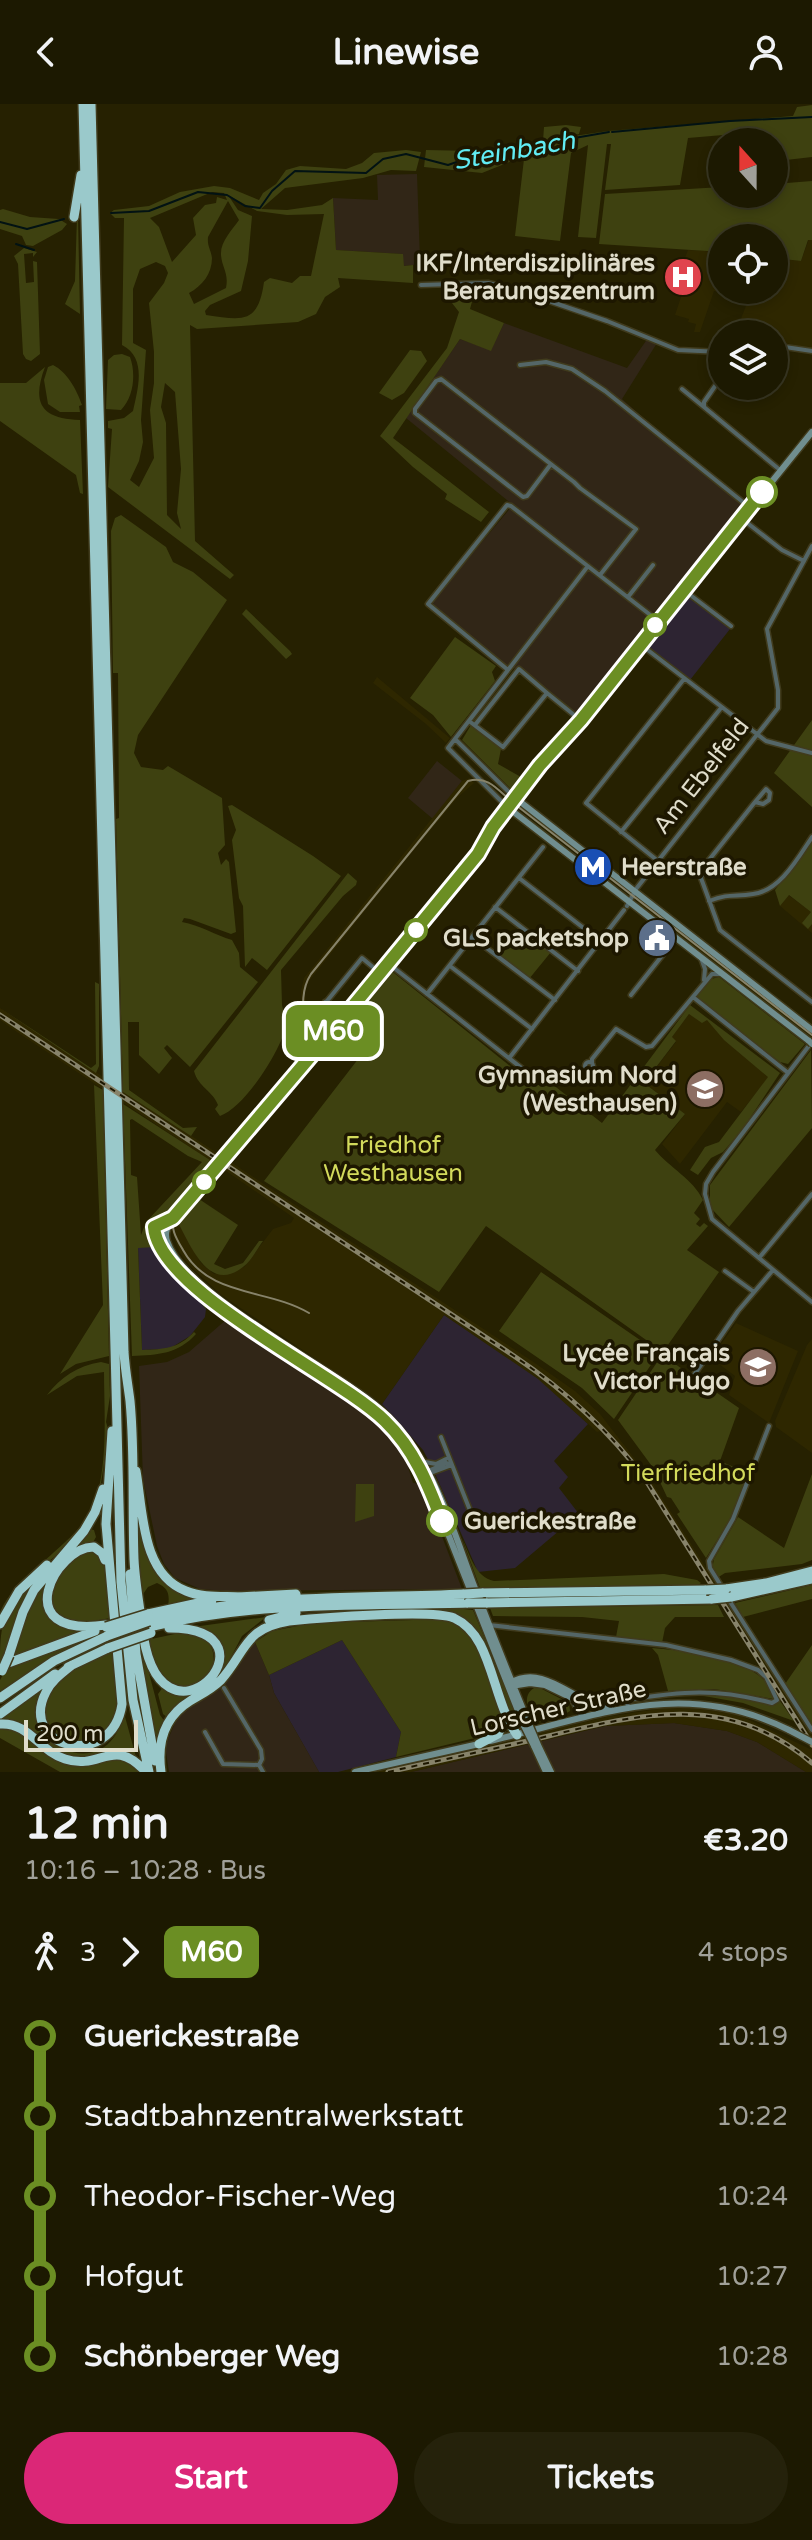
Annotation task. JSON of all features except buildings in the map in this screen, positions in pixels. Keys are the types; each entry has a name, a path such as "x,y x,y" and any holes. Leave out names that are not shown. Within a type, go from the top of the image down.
{"highway":[{"path":"83,104 121,1582 131,1688 147,1772"},
{"path":"91,104 132,1612 144,1707 160,1772"},
{"path":"74,217 84,156"},
{"path":"84,409 91,466"},
{"path":"126,1379 147,1539 157,1565 169,1581 183,1590 201,1595 241,1597"},
{"path":"0,1714 108,1638 118,1623 150,1624 200,1630 215,1643 219,1665 207,1684 189,1690 170,1687 154,1673 146,1654 134,1560 130,1402"},
{"path":"72,1665 45,1693 41,1719 47,1734 58,1745 73,1751 88,1751 105,1744 118,1725 122,1704 108,1638 107,1478 116,1412"},
{"path":"1,1671 34,1590 72,1546 95,1512 107,1478"},
{"path":"0,1624 19,1591 72,1546"},
{"path":"108,1568 98,1550 90,1547 79,1549 54,1575 48,1586 47,1598 53,1615 66,1625 108,1638 131,1688"},
{"path":"728,1593 812,1571"},
{"path":"150,1624 201,1602 241,1597 301,1594 466,1598 709,1595 812,1579"},
{"path":"1,1671 188,1611 234,1604 383,1597"},
{"path":"169,1628 227,1617 466,1598"},
{"path":"150,1624 232,1611 406,1605"},
{"path":"232,1663 240,1643 250,1630 270,1619 296,1613"},
{"path":"160,1772 161,1741 168,1722 180,1708 220,1681 254,1634 283,1622 442,1615 462,1623 476,1638 484,1653 506,1718 517,1735"},
{"path":"0,1698 54,1661 108,1638"},
{"path":"0,1706 108,1638"},
{"path":"479,1744 498,1734 506,1718"},
{"path":"0,1724 22,1728 66,1760 87,1762 122,1754 135,1760 147,1772"}],"main road":[{"path":"548,1772 425,1462 406,1436 369,1400 224,1303 191,1276 167,1240 166,1231 173,1218 389,964 683,589 812,432"},
{"path":"517,799 812,1030"},
{"path":"510,809 546,843 627,906 700,956 810,1044"},
{"path":"173,1218 156,1225 155,1233 176,1269 230,1316 373,1410 428,1473 527,1725"},
{"path":"511,1684 521,1678 541,1678 585,1698 598,1708 625,1705"},
{"path":"522,1706 524,1691 530,1683"},
{"path":"511,1684 545,1685 575,1701 583,1717"},
{"path":"563,1722 574,1709 566,1695"},
{"path":"583,1717 585,1698"},
{"name":"Lorscher Straße","path":"355,1772 517,1735 625,1705 674,1702 741,1709 812,1742"}],"street":[{"path":"421,285 488,283 514,289 607,321 678,350 708,351"},
{"path":"788,347 812,351"},
{"path":"520,365 546,362 572,369 605,391 749,507"},
{"path":"551,464 527,496 523,497 415,413 415,409 436,381 441,379 636,529 600,575"},
{"path":"682,389 780,470"},
{"path":"704,407 708,396"},
{"path":"508,670 428,604 507,505 658,621"},
{"path":"741,518 761,535 804,561 812,546"},
{"name":"Am Ebelfeld","path":"510,1057 778,708 778,690 767,629 804,561"},
{"path":"628,597 653,565"},
{"path":"510,809 448,748 588,566"},
{"path":"683,589 731,626"},
{"path":"640,644 756,735 766,741 812,753"},
{"path":"475,725 519,669 581,720"},
{"path":"658,861 586,803 684,679"},
{"path":"469,721 503,747 547,693"},
{"path":"621,832 721,708"},
{"path":"455,739 517,799"},
{"path":"755,802 702,871 701,878 720,930 812,1002"},
{"path":"709,901 728,894 754,894 772,887 812,837"},
{"path":"427,994 546,843"},
{"path":"519,878 600,941"},
{"path":"495,907 578,971"},
{"path":"472,937 555,1000"},
{"path":"631,995 676,938"},
{"path":"700,956 705,973 703,982"},
{"path":"344,1017 325,1002 362,958 380,973"},
{"path":"389,964 533,1077"},
{"path":"450,966 532,1029"},
{"path":"592,1063 616,1029 646,1047 652,1046 703,982 712,974 726,976"},
{"path":"693,997 787,1072"},
{"path":"810,1044 706,1184 706,1202 712,1219 812,1302"},
{"path":"759,1258 812,1194"},
{"path":"694,1375 773,1270"},
{"path":"725,1271 754,1292"},
{"path":"769,1426 733,1519 709,1564 812,1730"},
{"path":"441,1437 445,1459 452,1465 479,1525"},
{"path":"425,1462 436,1464 445,1459"},
{"path":"428,1473 445,1459"},
{"path":"445,1459 452,1465"},
{"path":"428,1473 452,1465"},
{"path":"489,1625 666,1645 731,1660 758,1670 766,1677 777,1700 772,1703 724,1692 698,1691 625,1705"},
{"path":"224,1688 261,1750 259,1765"},
{"path":"205,1732 223,1764 259,1765"},
{"path":"259,1765 263,1772"}],"shaded area":[{"path":"417,174 420,260 404,266 402,254 336,250 333,198 378,200 377,175"},
{"path":"809,239 812,240 812,349 788,344 788,320 740,320 747,304 788,304 788,260 801,261"},
{"path":"688,250 708,251 710,304 700,332 694,332 696,324 688,322 689,319 675,315 684,288 675,284"},
{"path":"504,323 627,368 648,338 657,343 622,399 748,510 581,721 517,669 507,667 430,604 513,505 406,418 460,339 491,350"},
{"path":"688,596 730,629 690,680 649,647"},
{"path":"377,677 450,738 446,743 373,683"},
{"path":"437,761 462,781 433,819 408,798"},
{"path":"470,778 474,783 458,797 309,981 305,992 309,1048 305,1060 301,1057 304,1047 301,991 304,978 462,781"},
{"path":"788,895 812,912 812,933 780,906"},
{"path":"639,901 727,966 812,1034 812,1038 637,904"},
{"path":"0,1008 220,1155 235,1138 237,1140 223,1157 532,1361 575,1391 600,1414 648,1476 812,1735 812,1772 806,1772 757,1742 727,1731 674,1723 605,1726 411,1772 374,1772 606,1717 677,1706 737,1714 810,1749 800,1727 663,1509 604,1430 597,1432 538,1379 444,1315 382,1404 220,1294 180,1253 171,1230 178,1222 201,1263 214,1274 244,1267 273,1229 291,1223 294,1218 216,1164 172,1216 173,1210 214,1163 0,1020"},
{"name":"Gymnasium Nord (Westhausen)","path":"689,1014 707,1019 769,1077 741,1112 727,1102 680,1164 662,1144 685,1114 644,1083 676,1042 671,1038"},
{"path":"138,1247 155,1247 206,1309 205,1317 190,1336 169,1349 142,1350"},
{"path":"444,1315 539,1379 588,1424 554,1461 568,1477 559,1488 579,1514 515,1568 478,1572 423,1450 382,1404"},
{"path":"227,1319 294,1361 296,1368 319,1377 349,1397 377,1419 410,1462 408,1467 413,1483 422,1484 462,1589 225,1591 200,1589 175,1578 164,1564 157,1546 143,1479 139,1366 167,1362 189,1352"},
{"name":"Lycée Français Victor Hugo","path":"736,1323 798,1351 769,1423 729,1395 735,1376 711,1358"},
{"path":"812,1339 812,1453 776,1427 775,1421"},
{"path":"342,1640 401,1732 396,1757 338,1772 319,1772 274,1693 269,1675"},
{"path":"255,1642 274,1693 319,1772 169,1772 165,1746 179,1714 225,1683"},
{"path":"674,1723 727,1731 757,1742 806,1772 411,1772 605,1726"}],"green space":[{"path":"812,105 812,157 788,160 788,128 708,128 708,136 688,138 680,185 605,190 611,144 607,144 596,238 578,237 588,145 571,153 560,241 515,236 524,159 482,173 424,167 426,150 473,151 608,131 793,116 797,107"},
{"path":"544,127 581,127 579,134 543,141"},
{"path":"421,152 416,171 391,170 363,178 285,188 261,209 287,210 322,205 333,198 336,250 403,254 404,266 413,265 413,283 338,278 340,287 325,297 316,314 298,322 197,329 190,325 195,541 234,575 230,579 108,487 112,429 108,428 108,421 124,418 133,411 139,374 135,358 122,345 124,218 115,218 110,213 149,206 180,192 214,186 230,188 259,200 286,170 300,166 346,169 362,163 374,153","holes":["212,192 224,193 227,200 217,197 216,203 205,205 193,218 196,235 172,262 159,227 150,218","228,195 257,211 287,215 324,214 311,276 300,276 292,283 270,278 264,282 253,313 246,316 229,318 206,315 205,311 210,305 241,291 248,261 252,216 238,210","228,201 239,220 221,250 226,288 194,304 189,293 205,279 212,264 208,237","156,262 165,266 168,273 164,283 149,303 154,352 150,410 154,458 139,487 130,480 143,442 141,420 146,350 133,343 133,289 140,269","165,383 175,392 181,469 177,513 181,529 167,515 166,423 161,407"]},
{"path":"812,181 812,240 808,240 801,261 788,260 788,224 708,224 708,251 599,244 605,194 708,188 708,208 788,208 788,183"},
{"path":"0,210 30,217 59,219 67,224 33,246 26,245 22,236 0,229"},
{"path":"77,216 80,314 65,304 75,281"},
{"path":"24,248 37,252 33,257 33,253 24,254 26,283 34,282 33,261 37,262 40,354 31,361 23,354 18,264 14,256"},
{"path":"455,286 476,287 470,309 504,323 491,351 460,339 393,438 489,512 481,522 445,499 447,494 380,436 447,348 459,312 452,303"},
{"path":"410,350 421,351 427,361 404,393 392,400 379,393"},
{"path":"122,354 130,357 132,363 131,392 121,410 106,409 108,360"},
{"path":"53,365 63,372 74,388 82,405 79,406 80,412 60,412 48,404 44,380 48,367"},
{"path":"45,367 39,391 43,407 57,416 80,420 83,494 80,493 76,475 0,421 0,383 26,383"},
{"path":"121,515 166,547 173,562 193,572 227,600 138,735 134,753 141,767 163,770 168,766 222,798 225,845 218,853 221,865 226,859 229,862 236,932 231,934 190,919 184,918 182,922 232,940 239,953 240,967 258,982 190,1067 167,1045 164,1048 172,1058 159,1074 139,1055 139,1022 128,1022 129,1090 183,1128 197,1127 191,1136 123,1092 116,819 119,818 118,673 113,673 111,531 115,518"},
{"path":"246,609 292,654 286,659 242,614"},
{"path":"455,637 496,666 492,672 495,681 451,737 433,715 410,698"},
{"path":"812,720 812,807 774,773"},
{"path":"471,725 501,749 498,764 521,777 511,789 462,740"},
{"path":"232,805 341,876 267,970 252,958 245,967 243,906 239,898 232,840 236,830 228,806"},
{"path":"812,842 812,924 808,929 802,923 811,912 789,895 780,906 775,890"},
{"path":"348,873 357,881 356,885 343,896 281,970 282,1005 288,1019 272,1059 241,1101 220,1116 215,1109 218,1105 216,1100 194,1071"},
{"path":"521,929 551,952 529,979 500,957"},
{"name":"Friedhof Westhausen","path":"389,969 535,1086 543,1077 602,1123 690,1005 780,1073 742,1130 723,1152 711,1158 698,1175 690,1170 705,1147 719,1142 768,1077 724,1040 707,1020 702,1023 689,1014 672,1037 676,1041 644,1083 685,1114 655,1150 693,1186 703,1200 694,1213 700,1219 696,1224 708,1226 687,1250 719,1272 663,1352 486,1226 439,1292 264,1181 362,1054 336,1033 348,1019 350,1021 341,1032 347,1036 354,1028 356,1030 349,1038 355,1043 362,1034 365,1036 358,1045 365,1050 375,1036 350,1015"},
{"path":"719,977 805,1044 788,1064 780,1062 699,1001 697,996 711,979"},
{"path":"95,982 99,984 99,1066 96,1073 0,1008 91,1068 96,1064"},
{"path":"811,1050 812,1128 729,1227 710,1207 710,1185"},
{"path":"94,1085 103,1090 109,1356 76,1364 60,1374 103,1305"},
{"path":"123,1104 213,1162 167,1215 156,1220 152,1227 165,1258 205,1302 206,1309 155,1247 138,1248 142,1350 170,1347 194,1332 196,1334 175,1349 132,1356","holes":["130,1120 202,1162 146,1222 141,1235 137,1177 131,1175"]},
{"path":"196,1197 238,1225 214,1264 225,1269 243,1263 259,1241 263,1241 246,1264 231,1274 220,1275 202,1262 176,1219"},
{"path":"541,1272 659,1353 614,1419 582,1388 499,1331"},
{"name":"Tierfriedhof","path":"662,1355 739,1408 720,1461 748,1473 731,1518 706,1558 677,1514 680,1512 667,1497 654,1469 618,1420"},
{"path":"101,1362 109,1364 110,1396 106,1422 109,1432 99,1496 85,1524 64,1549 27,1579 0,1617 11,1594 78,1529 94,1503 104,1447 104,1372 77,1376 47,1395 70,1373"},
{"path":"133,1461 139,1503 162,1576 207,1598 168,1606 167,1592 157,1583 148,1587 141,1597"},
{"path":"812,1474 812,1560 802,1564 725,1573 717,1578 712,1569 714,1559 738,1517 784,1548"},
{"path":"356,1484 374,1484 374,1516 355,1522"},
{"path":"89,1529 94,1530 96,1537 92,1544 55,1570"},
{"path":"462,1538 478,1570 494,1581 664,1574 701,1583 697,1586 480,1588"},
{"path":"97,1551 105,1565 111,1618 74,1624 54,1611 53,1586 77,1553"},
{"path":"55,1570 49,1612 90,1629 11,1658 32,1598"},
{"path":"32,1582 34,1584 0,1663 1,1636 6,1618"},
{"path":"812,1585 812,1599 743,1617 735,1603"},
{"path":"718,1605 724,1617 675,1617 665,1628 662,1643 616,1637 619,1621 582,1617 493,1616 490,1608"},
{"path":"454,1608 473,1610 521,1726 519,1728 514,1727 508,1717 478,1637 466,1623 452,1614 424,1612 289,1620 264,1626 244,1641 260,1627 286,1618"},
{"path":"266,1617 242,1636 220,1678 168,1718 163,1714 158,1694 163,1687 171,1689 210,1684 221,1663 206,1632 193,1627"},
{"path":"447,1619 467,1631 477,1645 501,1716 499,1726 484,1735 493,1734 474,1740 396,1757 401,1732 342,1640 269,1675 255,1642 272,1631 313,1623"},
{"path":"106,1629 49,1659 0,1691 0,1680 9,1664"},
{"path":"184,1632 206,1640 214,1656 213,1673 195,1687 174,1684 161,1675 147,1640"},
{"path":"812,1645 812,1724 785,1684"},
{"path":"652,1648 704,1655 741,1666 757,1674 768,1685 774,1699 714,1689 668,1691 658,1655"},
{"path":"115,1651 118,1714 103,1742 77,1749 48,1729 45,1712 47,1699 53,1688 71,1671 93,1658"},
{"path":"144,1654 160,1715 165,1722 158,1749 141,1655"},
{"path":"52,1681 46,1689 44,1732 51,1740 69,1751 98,1751 114,1737 124,1713 136,1757 75,1760 0,1722 0,1718"},
{"path":"534,1688 569,1703 570,1711 533,1724 527,1700"},
{"path":"687,1693 721,1694 770,1705 780,1701 794,1721 743,1703 686,1696"},
{"path":"0,1726 12,1726 64,1762 120,1755 141,1772 60,1772 0,1738"}],"waterway":[{"name":"Steinbach","path":"612,132 812,117"},
{"name":"Steinbach","path":"111,213 149,211 198,192 227,195 245,206 260,208 272,191 295,171 366,173 383,159 406,154 448,165 477,155 609,132"},
{"name":"Steinbach","path":"0,222 27,229 64,219"},
{"path":"16,244 34,250"}],"tram line":[{"path":"309,1313 208,1277 194,1265 178,1241 173,1229 174,1214 304,1060 303,1005 311,974 468,781 481,780 492,785 812,1035"}],"railway":[{"path":"0,1015 514,1356 585,1412 645,1479 812,1745"},
{"path":"388,1772 605,1723 676,1714 711,1716 745,1724 779,1739 812,1763"}],"bus line":[{"name":"M60","path":"442,1521 421,1467 388,1424 363,1402 209,1300 176,1269 159,1242 154,1227 173,1218 344,1017 478,854 493,827 540,765 581,720 762,492"}],"place":[{"name":"IKF/Interdisziplinäres Beratungszentrum","path":"683,277"},
{"name":"Heerstraße","path":"593,867"},
{"name":"GLS packetshop","path":"657,938"},
{"name":"Gymnasium Nord (Westhausen)","path":"705,1089"},
{"name":"Lycée Français Victor Hugo","path":"758,1367"},
{"name":"Guerickestraße","path":"442,1521"}]}
